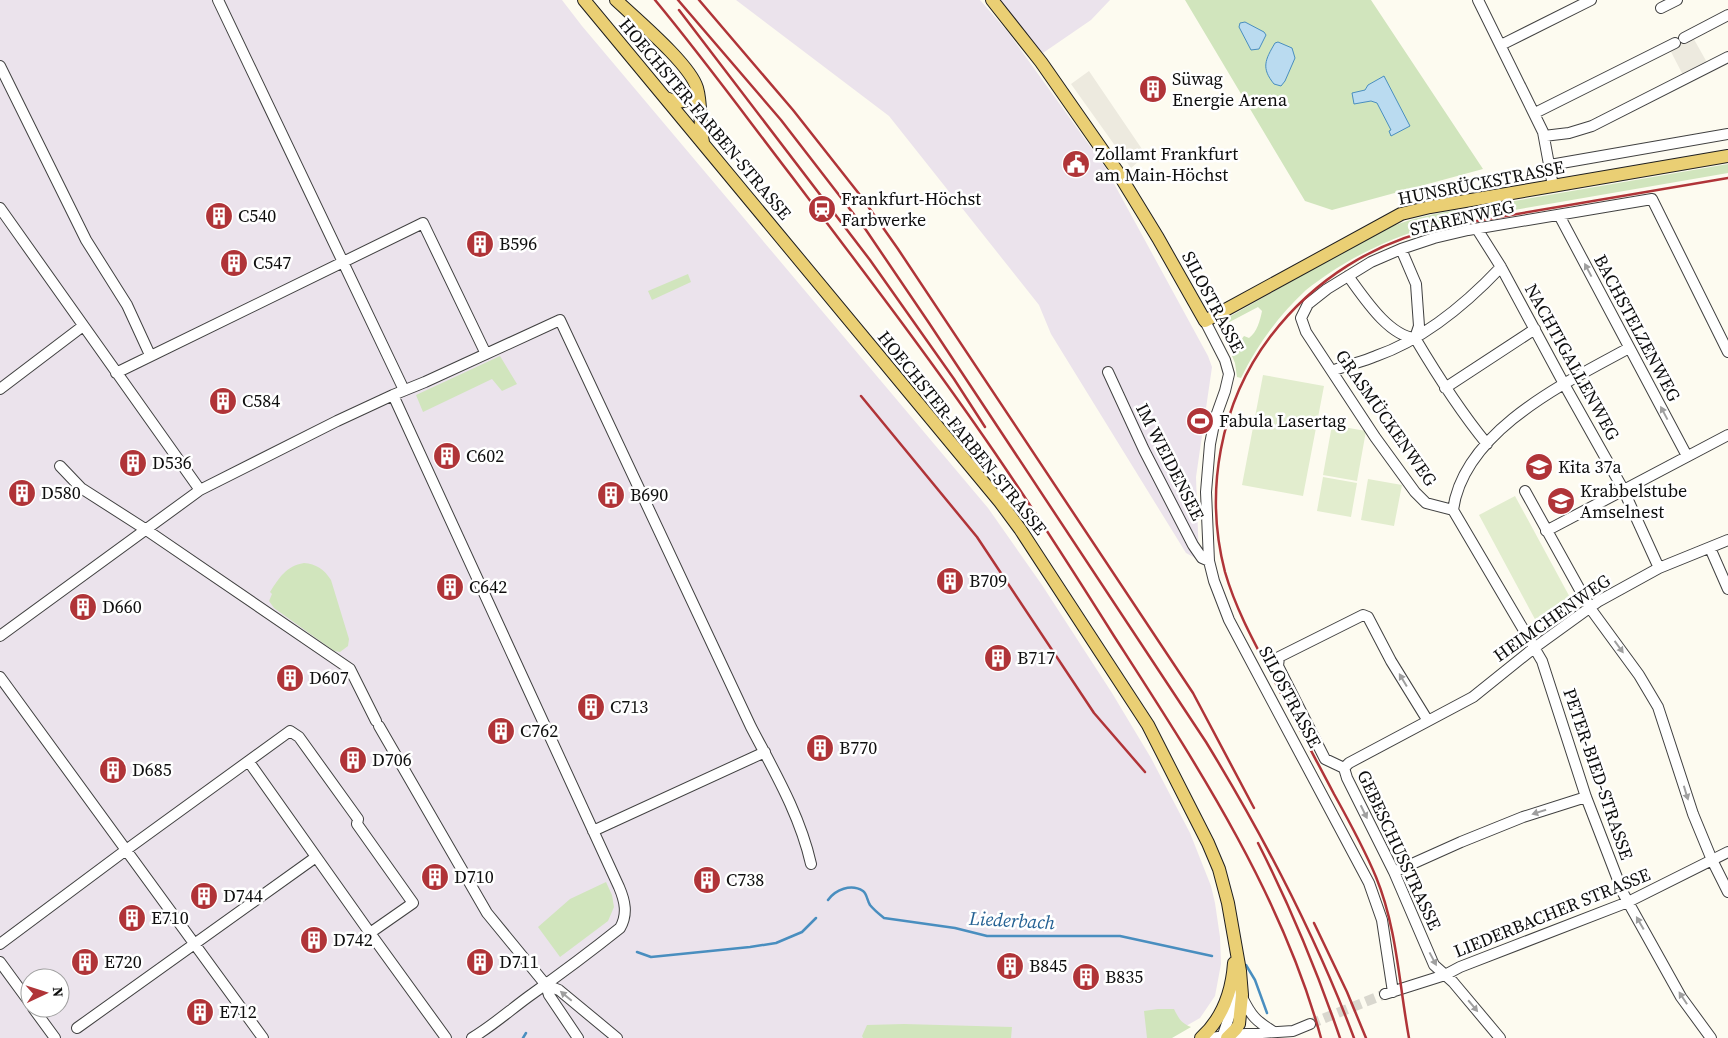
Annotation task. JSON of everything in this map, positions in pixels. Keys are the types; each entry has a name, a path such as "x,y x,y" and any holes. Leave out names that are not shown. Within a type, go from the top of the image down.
{"main road":[{"name":"HOECHSTER-FARBEN-STRASSE","path":"584,0 988,487 1020,529 1148,725 1203,834 1225,888 1240,971 1242,995 1240,1021 1236,1029 1227,1037"},
{"path":"616,0 686,68 695,82 698,89 700,128 704,144"},
{"name":"SILOSTRASSE","path":"992,0 1041,62 1117,171 1205,321"},
{"path":"664,97 676,102 684,102 692,97 698,89"},
{"name":"HUNSRÜCKSTRASSE","path":"1205,321 1400,214 1430,207 1728,156"},
{"path":"1201,1038 1212,1027 1224,1006 1231,987 1235,946"}],"street":[{"path":"218,0 404,390"},
{"path":"1478,0 1535,113 1544,136 1554,186"},
{"path":"1501,45 1591,0"},
{"path":"1661,8 1677,0"},
{"path":"1535,113 1728,15"},
{"path":"1544,136 1569,133 1592,126 1728,57"},
{"path":"0,66 86,240 127,304 150,355"},
{"path":"1550,165 1728,134"},
{"name":"STARENWEG","path":"1301,318 1308,304 1327,289 1371,262 1400,249 1434,238 1477,229 1652,199 1728,352"},
{"path":"0,208 200,490"},
{"name":"BACHSTELZENWEG","path":"1559,215 1687,456"},
{"path":"116,373 423,223 486,354"},
{"name":"NACHTIGALLENWEG","path":"1477,229 1501,268 1623,489 1659,568"},
{"path":"1400,249 1416,284 1419,326 1415,338"},
{"path":"1332,371 1377,356 1415,338 1474,296 1501,268"},
{"path":"1348,276 1391,328 1404,336 1415,338 1468,422 1487,444"},
{"name":"GRASMÜCKENWEG","path":"1301,318 1306,332 1375,437 1415,492 1426,503 1453,510"},
{"path":"0,636 200,490 337,421 560,320 751,727 765,752 803,835 811,864"},
{"name":"SILOSTRASSE","path":"1205,321 1225,360 1229,374 1215,419 1207,469 1207,520 1210,560 1214,581 1229,620 1369,883 1382,920 1389,993"},
{"path":"0,389 83,326"},
{"path":"1445,388 1535,329"},
{"path":"1534,648 1453,510 1455,497 1470,465 1487,444 1531,404 1629,348"},
{"name":"IM WEIDENSEE","path":"1108,372 1144,450 1193,545 1202,558 1210,560"},
{"path":"393,395 622,895 625,908 624,922 620,928 491,1026 472,1038"},
{"path":"1546,531 1728,435"},
{"path":"60,466 81,488 145,529 350,669 378,724 487,913 546,985 549,995 578,1038"},
{"path":"1525,491 1590,608 1639,675 1658,707 1693,814 1728,892"},
{"name":"HEIMCHENWEG","path":"1344,768 1349,762 1472,697 1534,648 1590,608 1659,568 1728,540"},
{"path":"1710,548 1728,589"},
{"path":"1344,768 1325,759 1278,666 1279,657 1363,615 1368,618 1428,721"},
{"name":"PETER-BIED-STRASSE","path":"1534,648 1542,661 1586,796 1623,893 1681,997 1711,1038"},
{"path":"0,677 263,1038"},
{"path":"0,944 290,731 299,737 358,819 357,824 413,903 370,933"},
{"path":"593,832 765,752"},
{"path":"249,762 446,1038"},
{"name":"GEBESCHUSSTRASSE","path":"1344,768 1394,872 1434,965 1453,982 1500,1038"},
{"path":"1394,872 1523,817 1586,796"},
{"name":"LIEDERBACHER STRASSE","path":"1389,993 1445,975 1460,967 1628,902 1728,852"},
{"path":"78,1028 316,857"},
{"path":"0,962 20,989"},
{"path":"1234,970 1235,984 1227,1037 1276,1035 1310,1024"},
{"path":"546,985 559,990 617,1038"},
{"name":"HOECHSTER-FARBEN-STRASSE","path":"1242,995 1250,1014 1255,1020 1276,1035"},
{"path":"41,1018 55,1038"}],"shaded area":[{"path":"0,0 562,0 988,508 1042,585 1112,693 1151,758 1190,833 1211,886 1220,937 1221,964 1215,996 1200,1018 1165,1038 0,1038"},
{"path":"736,0 980,0 1008,32 1105,167 1208,356 1212,367 1196,477 1199,560 1186,553 1051,334 1039,305 889,116"},
{"path":"995,0 1110,0 1091,20 1040,55"},
{"path":"1691,34 1709,66 1685,79 1668,46"},
{"path":"1089,71 1146,155 1131,168 1071,84"}],"green space":[{"path":"1185,0 1371,0 1483,169 1332,210 1305,201"},
{"path":"1728,164 1728,173 1479,216 1479,207"},
{"path":"1456,210 1458,219 1423,228 1390,240 1343,264 1311,286 1278,320 1261,342 1241,378 1237,377 1232,356 1241,350 1241,340 1244,336 1249,338 1254,333 1262,311 1258,307 1222,326 1220,322 1382,230 1437,213"},
{"path":"688,274 691,282 652,300 648,291"},
{"path":"500,356 517,384 502,391 492,379 423,412 416,395"},
{"path":"1263,375 1324,386 1303,496 1242,485"},
{"path":"1332,425 1366,431 1357,481 1323,475"},
{"path":"1323,477 1357,483 1351,517 1317,511"},
{"path":"1368,479 1402,485 1394,526 1361,520"},
{"path":"1515,496 1573,603 1537,623 1479,515"},
{"path":"304,563 319,568 331,580 349,639 348,646 340,652 334,651 274,608 269,601 272,594 270,592 284,573 292,567"},
{"path":"606,882 612,895 614,907 608,921 560,957 538,927 570,899"},
{"path":"1174,1009 1181,1020 1191,1027 1172,1038 1147,1038 1144,1011"},
{"path":"904,1024 1012,1027 1011,1038 863,1038 862,1036 867,1025"}],"water":[{"path":"1245,22 1266,35 1259,49 1251,50 1239,27 1240,23"},
{"path":"1278,42 1292,48 1295,58 1281,86 1274,84 1266,68 1269,54 1275,43"},
{"path":"1384,76 1410,126 1391,136 1389,131 1391,130 1377,103 1371,101 1354,104 1352,93 1365,90 1368,85"}],"waterway":[{"name":"Liederbach","path":"828,900 839,891 853,888 863,891 870,905 884,918 955,928 987,936 1120,936 1212,956"},
{"name":"Liederbach","path":"637,952 651,957 776,943 802,932 816,918"},
{"name":"Liederbach","path":"1246,965 1255,980 1267,1013"},
{"name":"Liederbach","path":"523,1038 526,1033"}],"tunnel":[{"path":"1310,1024 1385,994"}],"railway":[{"path":"655,0 847,249 922,351 995,453 1070,567 1175,731 1233,830 1283,931 1304,984 1321,1038"},
{"path":"678,0 781,120 866,230 1206,742 1248,814 1287,887 1323,961 1354,1038"},
{"path":"699,0 793,110 860,195 898,249 1193,693 1254,808"},
{"path":"679,10 870,260 954,379 985,427"},
{"path":"1409,1038 1389,916 1376,877 1356,835 1253,640 1240,613 1225,572 1219,542 1216,511 1221,449 1228,419 1239,390 1253,363 1287,316 1326,280 1371,252 1421,233 1447,226 1728,178"},
{"path":"861,396 977,537 1094,713 1145,772"},
{"path":"1258,843 1302,939 1340,1038"},
{"path":"1314,923 1347,992 1366,1038"}],"place":[{"name":"Süwag Energie Arena","path":"1153,89"},
{"name":"Zollamt Frankfurt am Main-Höchst","path":"1076,164"},
{"name":"Frankfurt-Höchst Farbwerke","path":"822,209"},
{"name":"C540","path":"219,216"},
{"name":"B596","path":"480,244"},
{"name":"C547","path":"234,263"},
{"name":"C584","path":"223,401"},
{"name":"Fabula Lasertag","path":"1200,421"},
{"name":"C602","path":"447,456"},
{"name":"D536","path":"133,463"},
{"name":"Kita 37a","path":"1539,467"},
{"name":"D580","path":"22,493"},
{"name":"B690","path":"611,495"},
{"name":"Krabbelstube Amselnest","path":"1561,501"},
{"name":"B709","path":"950,581"},
{"name":"C642","path":"450,587"},
{"name":"D660","path":"83,607"},
{"name":"B717","path":"998,658"},
{"name":"D607","path":"290,678"},
{"name":"C713","path":"591,707"},
{"name":"C762","path":"501,731"},
{"name":"B770","path":"820,748"},
{"name":"D706","path":"353,760"},
{"name":"D685","path":"113,770"},
{"name":"D710","path":"435,877"},
{"name":"C738","path":"707,880"},
{"name":"D744","path":"204,896"},
{"name":"E710","path":"132,918"},
{"name":"D742","path":"314,940"},
{"name":"E720","path":"85,962"},
{"name":"D711","path":"480,962"},
{"name":"B845","path":"1010,966"},
{"name":"B835","path":"1086,977"},
{"name":"E712","path":"200,1012"}]}
